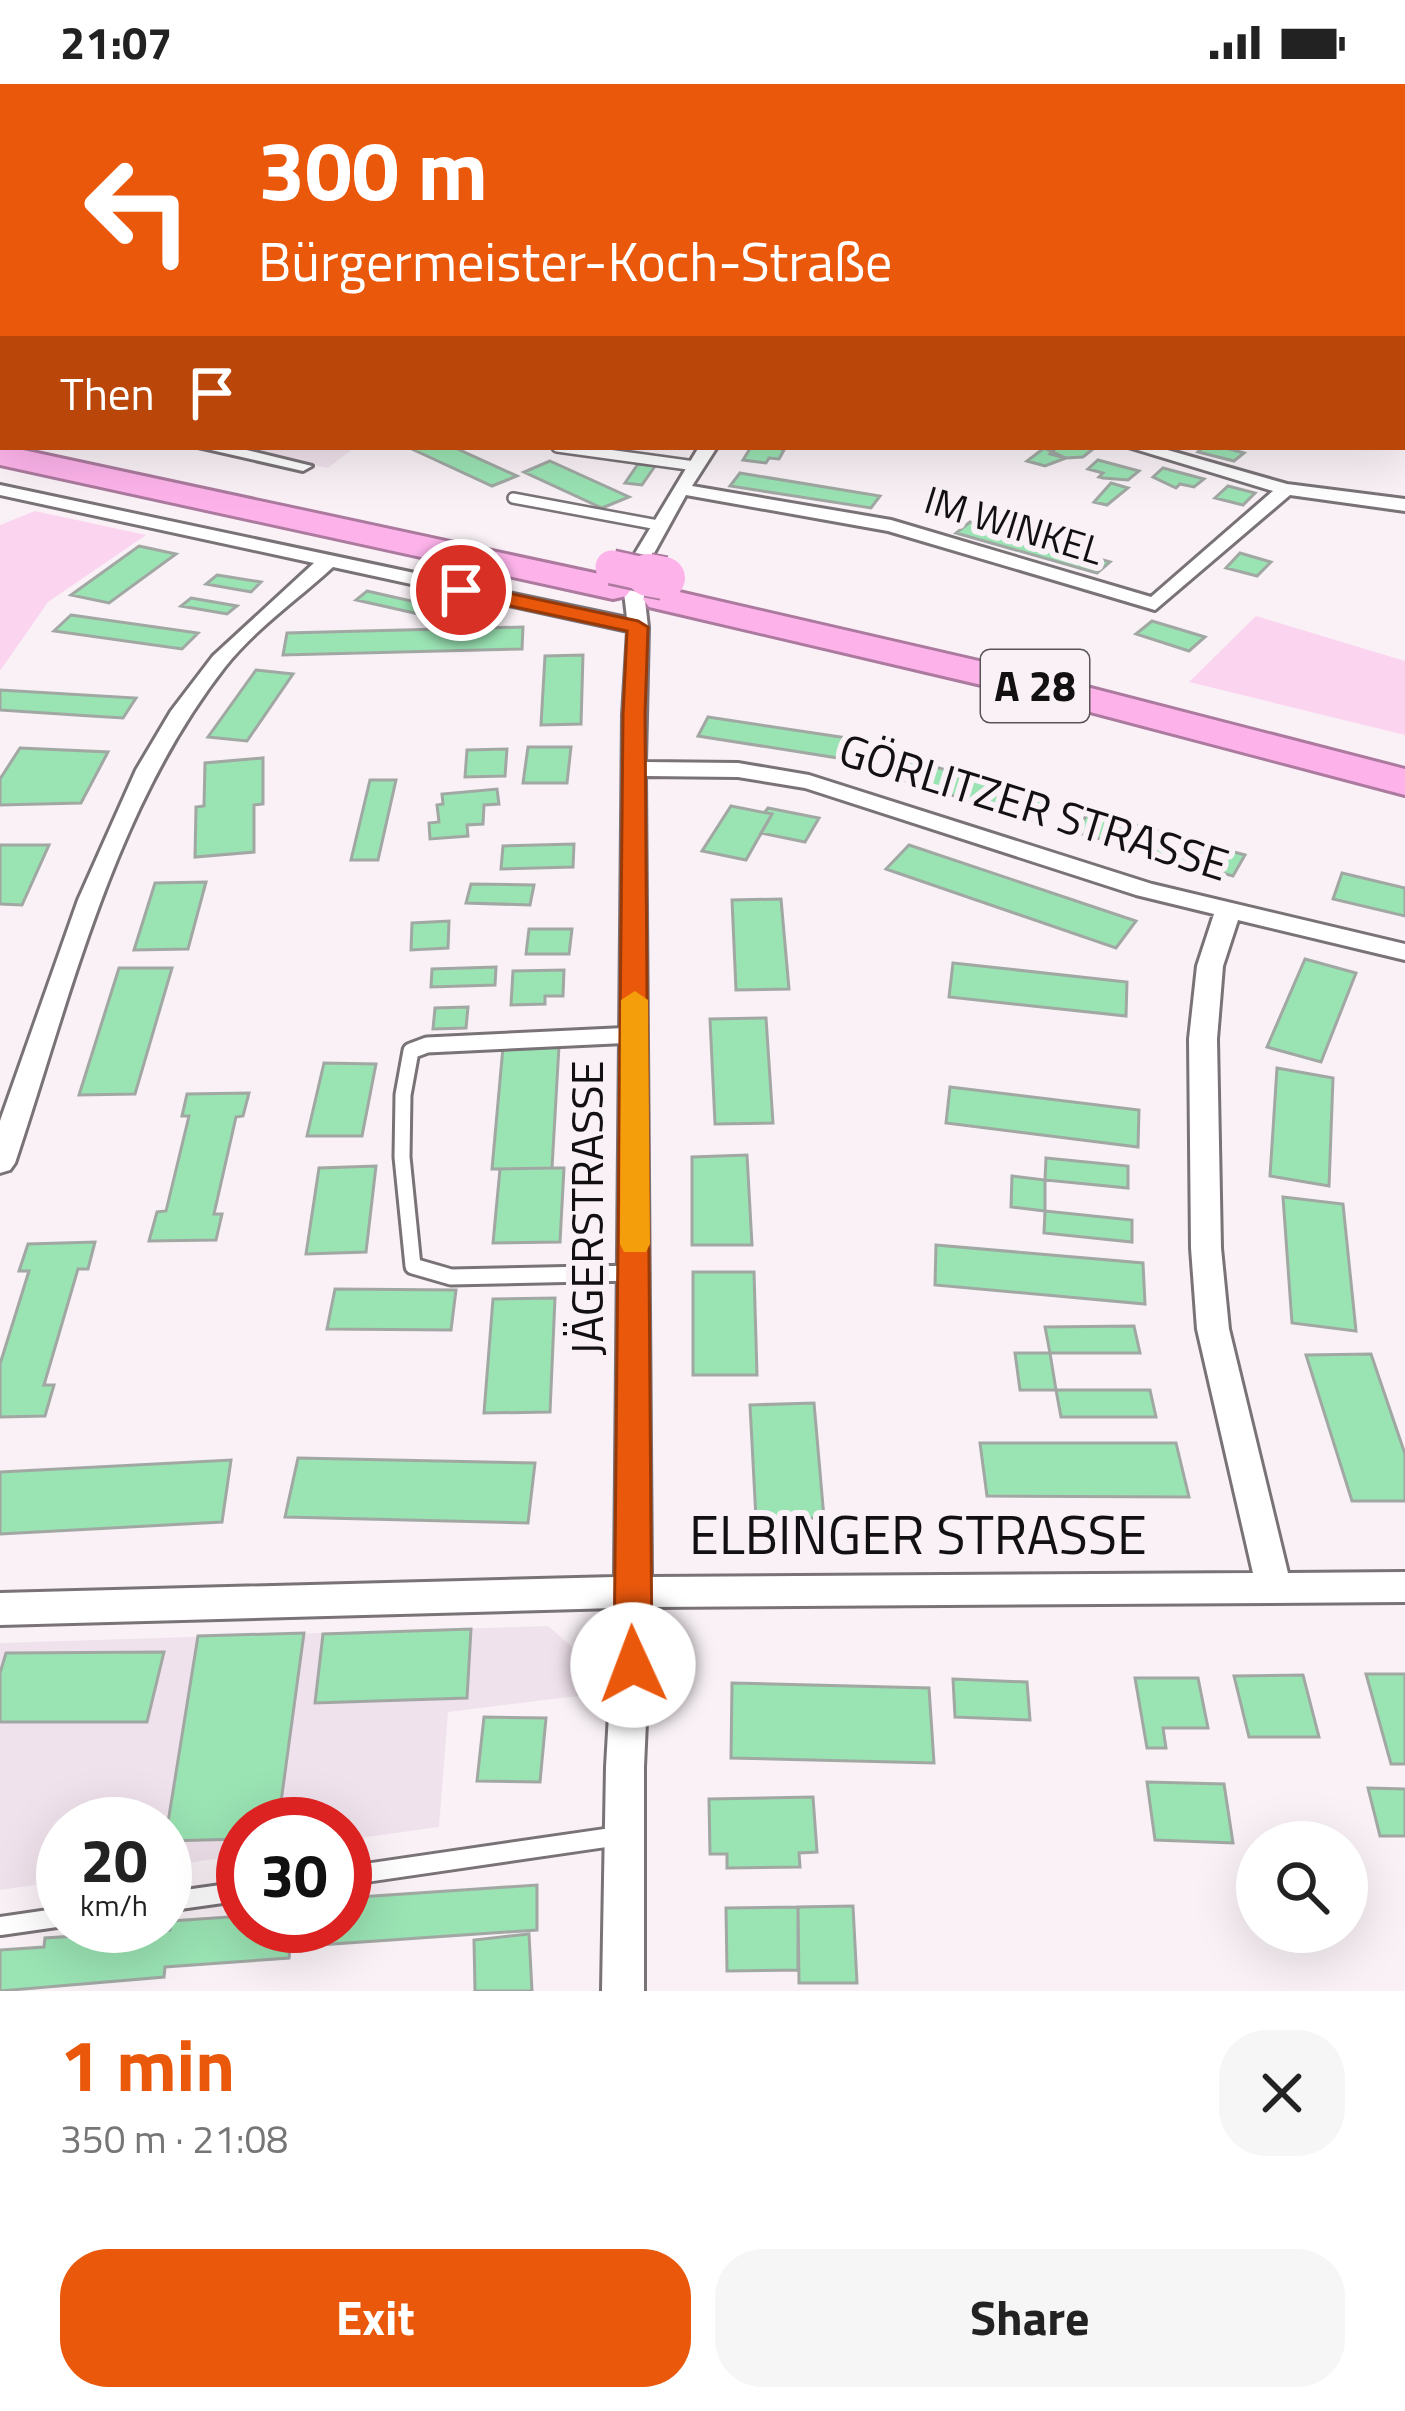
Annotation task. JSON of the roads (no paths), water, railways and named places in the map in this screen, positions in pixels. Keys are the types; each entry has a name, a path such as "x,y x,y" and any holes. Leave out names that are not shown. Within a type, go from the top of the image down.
{"highway":[{"name":"A 28","path":"64,450 613,578 654,601 1005,678 1405,782"},
{"name":"A 28","path":"0,455 613,578"},
{"name":"A 28","path":"654,601 1064,670 1405,757"}],"street":[{"path":"222,450 303,466"},
{"name":"JÄGERSTRASSE","path":"623,1991 633,1665 634,769 654,601 632,575 706,450"},
{"path":"1148,450 1286,489 1405,505"},
{"name":"IM WINKEL","path":"681,489 891,526 1155,604 1286,489"},
{"path":"0,490 328,561 654,601"},
{"path":"0,514 29,496"},
{"path":"0,1163 122,822 173,726 220,660 328,561"},
{"name":"GÖRLITZER STRASSE","path":"634,769 738,770 809,782 1145,890 1405,952"},
{"path":"1228,911 1210,966 1203,1039 1206,1248 1213,1329 1274,1587"},
{"name":"ELBINGER STRASSE","path":"0,1609 631,1592 1405,1587"}],"lane":[{"path":"579,450 695,466"},
{"path":"513,498 658,525"},
{"path":"635,1035 427,1045 410,1051 405,1064 404,1112 405,1237 413,1266 451,1277 635,1273"},
{"path":"372,1872 626,1835"},
{"path":"0,1927 36,1921"}]}
